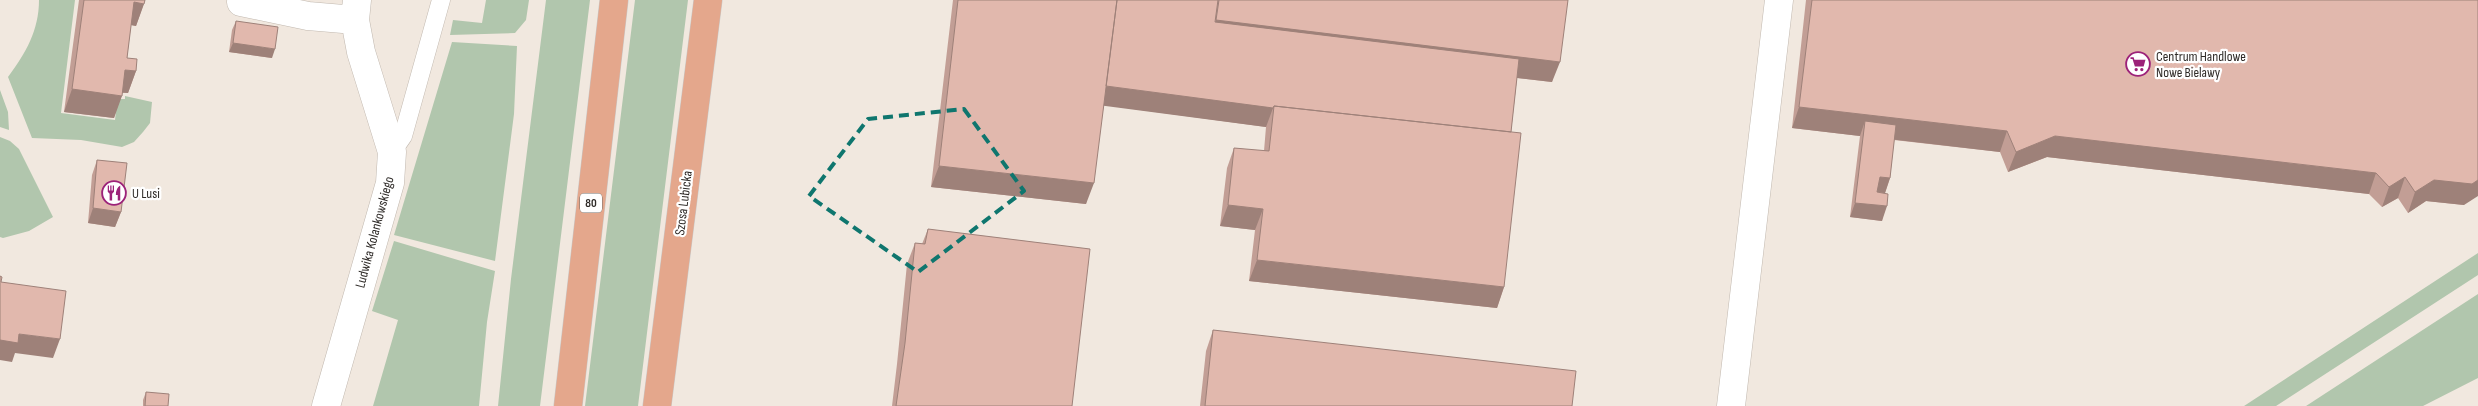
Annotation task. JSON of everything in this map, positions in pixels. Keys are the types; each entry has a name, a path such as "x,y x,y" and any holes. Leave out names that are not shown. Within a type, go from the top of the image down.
{"main road":[{"name":"80","path":"568,406 614,0"},
{"name":"Szosa Lubicka","path":"657,406 708,0"}],"street":[{"path":"1731,406 1779,0"},
{"path":"240,2 308,16 356,10"},
{"name":"Ludwika Kolankowskiego","path":"326,406 390,183 392,152 361,52 356,10"}],"lane":[{"path":"392,152 403,136 441,0"}],"highlighted area":[{"path":"964,109 1024,191 918,272 809,196 868,119"}],"green space":[{"path":"39,0 75,0 61,113 115,120 118,94 121,99 125,99 125,96 152,102 150,123 134,142 122,147 81,140 32,138 8,77 30,41 37,21"},
{"path":"486,0 529,0 526,20 515,33 450,35 453,20 482,23"},
{"path":"546,0 590,0 540,406 498,406 511,279"},
{"path":"635,0 688,0 638,406 585,406"},
{"path":"452,42 517,46 514,114 495,261 394,235"},
{"path":"0,90 8,112 9,130 0,127"},
{"path":"0,137 10,141 19,149 53,217 29,231 3,238 0,237"},
{"path":"394,241 495,271 487,322 479,406 373,406 398,320 372,311"},
{"path":"2478,253 2478,275 2276,406 2244,406"},
{"path":"2478,294 2478,378 2423,406 2306,406"}],"building":[{"path":"84,0 145,0 144,4 134,2 127,58 137,59 136,71 125,70 122,96 72,89"},
{"path":"958,0 1117,0 1094,183 939,166"},
{"path":"1117,0 1218,0 1215,22 1519,59 1511,132 1274,106 1273,108 1106,86"},
{"path":"1219,0 1568,0 1560,62 1216,20"},
{"name":"Centrum Handlowe Nowe Bielawy","path":"1812,0 2478,0 2478,180 2472,184 2434,180 2415,192 2405,177 2389,187 2376,173 2055,136 2016,152 2007,131 1799,107"},
{"path":"236,21 278,27 275,49 233,43"},
{"path":"1274,106 1521,133 1504,287 1257,260 1263,209 1228,205 1234,148 1269,151"},
{"path":"1865,121 1896,125 1890,178 1880,177 1877,192 1888,194 1887,206 1855,203"},
{"path":"97,160 127,163 121,212 93,208"},
{"path":"928,229 1090,249 1072,406 896,406 905,343 915,243 925,244"},
{"path":"0,276 2,277 1,282 66,291 60,339 19,334 18,343 0,340"},
{"path":"1213,330 1576,371 1572,406 1205,406"},
{"path":"146,392 169,394 168,406 145,406"}],"place":[{"name":"Centrum Handlowe Nowe Bielawy","path":"2138,64"},
{"name":"U Lusi","path":"114,193"}]}
